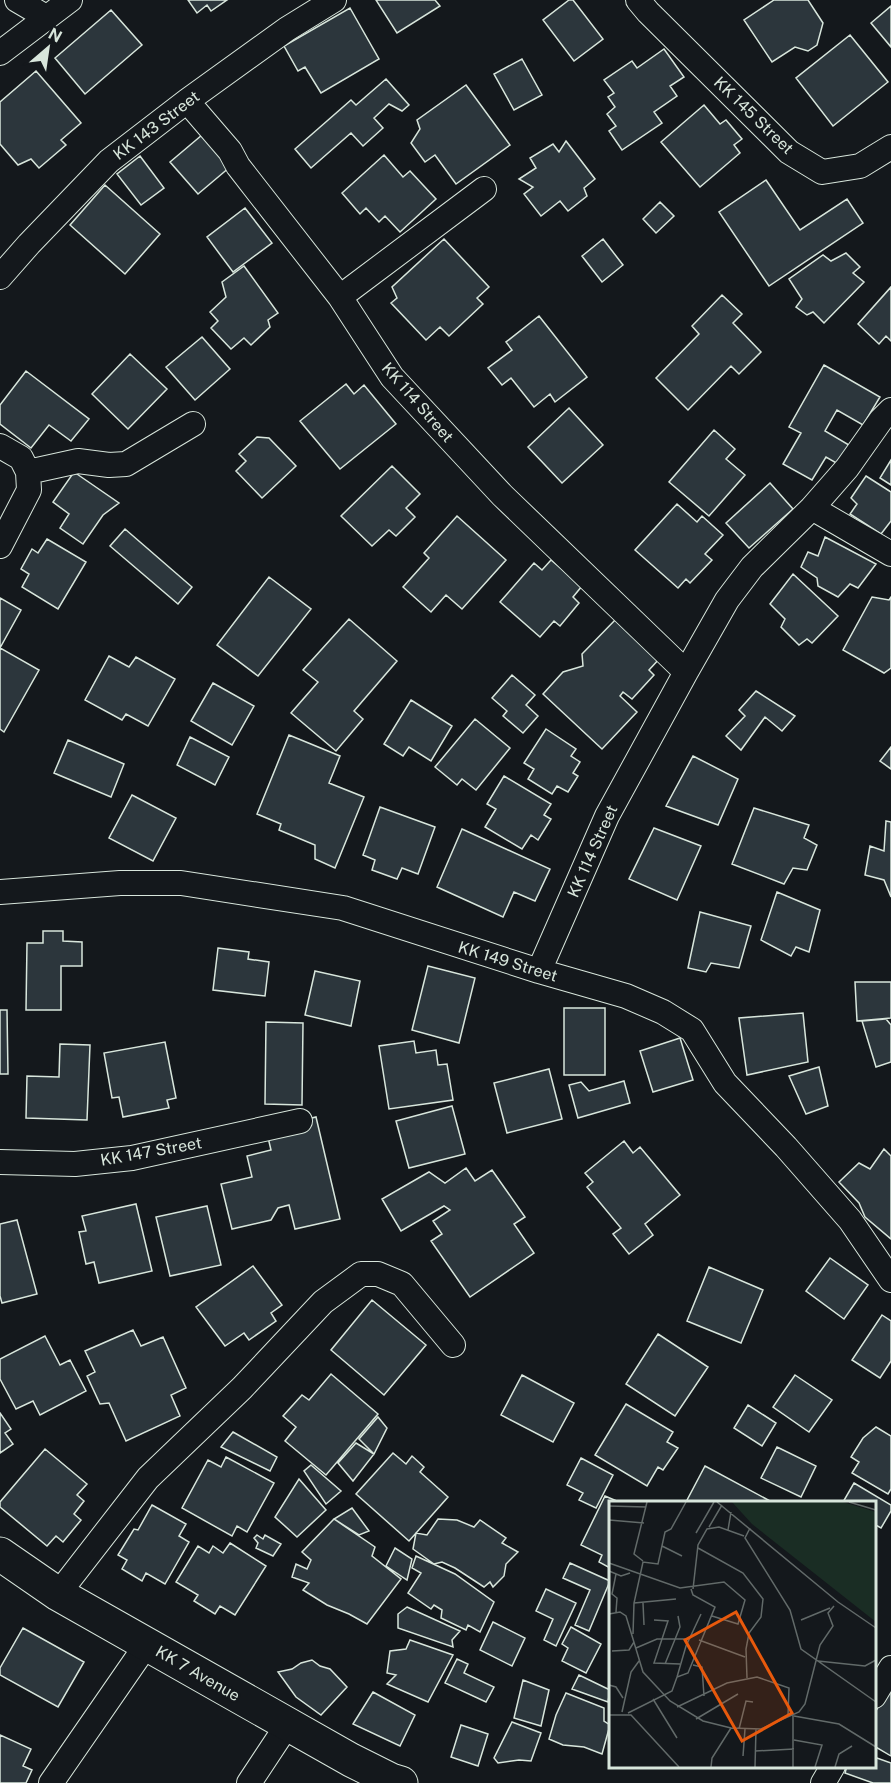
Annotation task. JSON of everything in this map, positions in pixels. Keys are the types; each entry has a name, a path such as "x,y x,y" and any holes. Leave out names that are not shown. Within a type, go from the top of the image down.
{"street":[{"path":"17,0 46,17"},
{"path":"0,53 70,0"},
{"name":"KK 143 Street","path":"0,277 109,161 187,100 287,29 334,0"},
{"name":"KK 145 Street","path":"638,0 789,152 822,172 860,166 891,147"},
{"name":"KK 114 Street","path":"187,100 230,151 238,166 340,297 392,377 502,495 686,672"},
{"path":"340,297 484,189"},
{"name":"KK 114 Street","path":"539,971 607,816 728,600 752,567 812,508 891,410"},
{"path":"28,472 78,461 109,465 126,464 193,424"},
{"path":"0,446 21,458 28,472 29,490 0,546"},
{"path":"812,508 891,554"},
{"name":"KK 149 Street","path":"0,892 120,883 181,883 343,908 539,971 626,996 663,1012 692,1030 725,1083 786,1147 850,1220 891,1280"},
{"name":"KK 147 Street","path":"0,1162 75,1164 132,1158 300,1121"},
{"path":"58,1594 148,1478 242,1388 323,1302 361,1274 378,1275 402,1284 453,1345"},
{"name":"KK 7 Avenue","path":"0,1554 58,1594 351,1760 401,1783"},
{"path":"51,1783 147,1644"},
{"path":"876,1693 891,1668"},
{"path":"249,1783 288,1724"},
{"path":"823,1783 831,1768"}],"building":[{"path":"188,0 227,0 211,11 207,5 197,13"},
{"path":"376,0 435,0 440,6 397,33"},
{"path":"569,0 573,0 603,39 574,61 543,20"},
{"path":"774,0 808,0 823,23 817,45 808,51 795,47 772,62 744,20"},
{"path":"891,6 891,47 871,23"},
{"path":"350,8 379,59 321,93 305,67 298,71 284,46"},
{"path":"111,10 142,45 85,94 55,58"},
{"path":"850,35 888,82 833,126 796,78"},
{"path":"664,49 684,77 670,86 677,96 654,112 662,123 622,150 609,131 616,126 607,114 615,107 608,97 614,93 604,80 632,61 637,68"},
{"path":"522,59 542,95 514,110 494,74"},
{"path":"36,71 81,123 61,140 66,145 39,168 31,159 18,165 0,144 0,102"},
{"path":"386,79 409,105 402,111 389,104 374,118 383,128 363,146 351,133 311,168 295,149 351,100 356,105"},
{"path":"466,85 510,145 456,184 435,155 425,162 411,143 420,129 417,120"},
{"path":"704,105 720,124 726,120 742,139 734,145 740,153 700,187 661,142"},
{"path":"202,135 230,167 198,194 170,162"},
{"path":"566,141 595,179 584,188 587,196 568,211 560,201 541,216 524,194 533,187 519,179 536,168 530,158 553,144 559,152"},
{"path":"384,155 403,177 410,171 436,199 400,232 385,216 379,222 366,208 360,214 342,193"},
{"path":"140,156 164,188 141,205 117,174"},
{"path":"766,180 800,230 847,199 863,223 769,286 719,212"},
{"path":"105,185 160,234 125,274 70,225"},
{"path":"660,202 674,216 656,233 643,219"},
{"path":"245,208 272,243 233,272 207,237"},
{"path":"444,239 489,287 477,298 483,304 449,336 440,327 426,340 391,303 397,298 392,287"},
{"path":"603,239 623,265 602,282 582,256"},
{"path":"846,253 860,267 853,273 864,282 824,323 813,312 807,315 796,307 802,299 789,279 823,255 831,261"},
{"path":"244,266 278,313 268,320 270,327 251,345 244,338 231,349 211,328 218,321 210,312 226,297 222,282"},
{"path":"891,287 891,341 886,336 879,344 858,324"},
{"path":"722,295 742,314 733,323 761,352 739,374 731,366 688,410 656,378 699,334 692,326"},
{"path":"539,316 587,377 555,402 550,394 534,407 511,378 502,385 488,368 512,350 506,342"},
{"path":"202,337 230,369 195,400 166,367"},
{"path":"130,354 167,389 128,429 92,394"},
{"path":"824,365 880,397 863,425 837,410 825,431 849,445 838,464 826,457 812,480 783,464 801,433 789,427"},
{"path":"26,371 89,419 71,441 49,425 31,448 0,424 0,405"},
{"path":"346,384 354,394 364,385 396,424 340,469 300,421"},
{"path":"569,408 603,445 562,483 528,447"},
{"path":"714,430 735,449 726,459 745,475 709,516 669,482"},
{"path":"257,437 269,438 296,466 262,498 236,471 246,461 239,454"},
{"path":"891,460 891,485 880,478"},
{"path":"392,466 420,494 406,508 415,517 396,536 389,530 372,546 341,516"},
{"path":"74,472 119,503 103,515 83,544 60,528 69,514 53,502"},
{"path":"866,476 891,492 891,521 881,534 850,514 857,504 851,498"},
{"path":"770,483 793,509 749,548 726,523"},
{"path":"677,504 697,522 702,516 723,535 705,554 712,560 690,583 686,579 678,588 635,550"},
{"path":"457,516 506,560 462,609 446,595 431,612 403,587 429,558 424,553"},
{"path":"125,529 192,587 178,604 110,546"},
{"path":"825,537 876,564 858,588 850,584 838,597 818,586 817,578 801,567 808,552 818,556"},
{"path":"47,539 86,562 58,609 22,587 29,574 21,569 32,549 38,553"},
{"path":"551,560 582,586 573,597 579,603 560,626 554,621 540,637 500,602 534,563 542,570"},
{"path":"793,574 838,616 812,643 807,639 799,645 781,627 785,619 770,604"},
{"path":"269,577 311,609 258,676 217,645"},
{"path":"872,597 889,600 891,597 891,668 884,673 843,650"},
{"path":"0,598 21,610 0,648"},
{"path":"617,618 660,658 649,670 654,675 632,699 623,692 620,696 637,712 602,749 543,694 563,672 583,666 582,654"},
{"path":"349,619 397,661 354,711 363,719 336,751 291,713 318,682 303,670"},
{"path":"0,648 39,670 4,732 0,729"},
{"path":"109,656 129,667 136,657 175,679 148,726 126,714 122,720 85,700"},
{"path":"512,675 535,695 526,705 538,716 523,733 503,716 507,711 492,698"},
{"path":"213,683 254,706 232,745 191,721"},
{"path":"756,691 795,716 782,731 765,717 741,750 726,736 745,716 739,710"},
{"path":"411,700 452,726 431,761 409,747 403,756 384,744"},
{"path":"475,719 510,748 476,790 462,779 457,785 435,767"},
{"path":"546,729 576,749 571,756 580,762 573,773 578,776 568,792 557,786 552,794 528,779 534,769 524,763"},
{"path":"289,735 340,756 329,783 364,797 335,868 315,859 315,845 279,830 281,824 257,814"},
{"path":"190,737 229,757 215,785 177,765"},
{"path":"68,740 124,764 111,797 54,773"},
{"path":"891,747 891,769 880,761"},
{"path":"693,756 738,779 718,825 666,806"},
{"path":"504,776 551,804 544,815 551,819 538,840 531,835 522,849 485,827 496,809 487,804"},
{"path":"132,795 176,818 153,861 109,838"},
{"path":"380,807 435,827 418,874 402,868 397,879 372,870 375,860 363,855"},
{"path":"754,808 809,825 804,838 817,845 807,870 793,868 784,884 732,864"},
{"path":"886,821 891,822 891,897 884,880 865,875 870,846 884,851"},
{"path":"654,828 701,846 677,900 629,879"},
{"path":"462,829 550,869 535,901 514,892 503,917 437,887"},
{"path":"777,892 820,910 809,952 796,947 791,956 761,940"},
{"path":"700,912 751,926 739,968 711,963 706,972 688,968"},
{"path":"43,931 63,931 63,941 82,942 82,966 61,966 61,1010 26,1010 27,943 43,943"},
{"path":"218,948 249,952 248,959 269,962 265,996 213,990"},
{"path":"428,966 475,978 459,1043 412,1030"},
{"path":"315,971 360,981 351,1026 305,1015"},
{"path":"855,982 891,982 891,1018 857,1021"},
{"path":"564,1008 605,1008 605,1075 564,1075"},
{"path":"0,1010 7,1010 8,1074 0,1074"},
{"path":"803,1013 808,1062 747,1075 739,1018"},
{"path":"886,1019 891,1025 891,1062 876,1067 862,1021"},
{"path":"266,1022 303,1023 302,1105 265,1104"},
{"path":"680,1038 693,1080 653,1092 640,1051"},
{"path":"414,1041 416,1053 436,1050 438,1065 447,1064 453,1100 389,1109 379,1046"},
{"path":"165,1042 176,1098 167,1100 169,1108 123,1117 119,1097 112,1098 104,1053"},
{"path":"60,1044 90,1045 87,1120 26,1118 27,1076 59,1077"},
{"path":"819,1067 828,1106 806,1114 789,1076"},
{"path":"549,1069 562,1119 507,1133 494,1083"},
{"path":"624,1081 630,1103 578,1118 569,1085 581,1082 589,1091"},
{"path":"452,1106 465,1154 409,1168 396,1121"},
{"path":"316,1117 340,1219 295,1229 289,1205 278,1208 271,1220 232,1229 221,1184 252,1177 247,1156 271,1150 266,1129"},
{"path":"624,1141 633,1153 640,1147 680,1195 645,1224 653,1235 629,1254 613,1234 621,1228 587,1187 593,1182 585,1173"},
{"path":"884,1149 891,1156 891,1239 865,1217 859,1203 839,1182 859,1163 870,1169"},
{"path":"466,1168 475,1181 492,1170 525,1217 514,1224 534,1253 470,1297 431,1241 442,1234 433,1221 450,1210 444,1206 401,1231 382,1199 429,1172 445,1183"},
{"path":"136,1204 152,1271 99,1283 94,1262 86,1264 79,1232 86,1231 82,1216"},
{"path":"207,1206 221,1265 170,1276 156,1217"},
{"path":"17,1220 37,1294 2,1303 0,1296 0,1224"},
{"path":"830,1258 868,1285 844,1319 806,1291"},
{"path":"253,1266 282,1305 271,1313 276,1321 249,1340 244,1333 225,1346 196,1307"},
{"path":"709,1267 763,1290 741,1343 687,1321"},
{"path":"372,1300 426,1345 384,1395 331,1350"},
{"path":"882,1315 891,1321 891,1361 880,1378 852,1360"},
{"path":"133,1330 141,1346 163,1337 186,1388 171,1395 180,1416 126,1441 109,1403 100,1404 87,1376 95,1372 85,1351"},
{"path":"658,1334 708,1367 675,1416 626,1384"},
{"path":"45,1336 60,1365 70,1360 86,1391 40,1415 33,1401 16,1409 0,1379 0,1359"},
{"path":"331,1374 378,1414 326,1475 285,1441 296,1427 283,1416 302,1395 309,1400"},
{"path":"522,1375 574,1403 553,1442 501,1415"},
{"path":"795,1375 832,1400 809,1432 773,1407"},
{"path":"626,1404 673,1432 667,1442 678,1448 663,1470 658,1467 647,1486 595,1455"},
{"path":"748,1405 776,1423 762,1446 734,1428"},
{"path":"0,1413 11,1429 5,1433 13,1444 0,1453"},
{"path":"378,1417 387,1428 374,1454 359,1439"},
{"path":"876,1427 891,1436 891,1489 888,1494 852,1473 859,1462 851,1457 863,1438"},
{"path":"233,1432 277,1457 270,1471 221,1447"},
{"path":"356,1443 374,1454 353,1481 338,1463"},
{"path":"777,1447 816,1466 801,1497 761,1478"},
{"path":"45,1449 87,1484 77,1495 84,1501 74,1514 81,1520 63,1542 56,1536 47,1546 0,1507 0,1502"},
{"path":"393,1453 406,1464 412,1456 424,1467 420,1472 448,1497 409,1541 356,1494"},
{"path":"226,1457 274,1483 247,1532 237,1526 232,1536 182,1508 208,1460 221,1467"},
{"path":"581,1458 613,1475 596,1508 579,1500 583,1493 567,1485"},
{"path":"311,1465 341,1491 326,1504 304,1471"},
{"path":"705,1466 770,1501 687,1501"},
{"path":"299,1479 326,1510 297,1537 275,1517"},
{"path":"854,1483 891,1505 891,1511 881,1528 876,1525 876,1501 844,1501"},
{"path":"605,1496 617,1501 609,1501 609,1567 599,1562 602,1555 581,1545"},
{"path":"152,1505 186,1524 179,1536 189,1542 165,1584 146,1573 142,1581 122,1569 127,1560 118,1555 134,1529 138,1530"},
{"path":"352,1508 369,1531 359,1535 334,1519"},
{"path":"334,1519 375,1547 372,1556 401,1579 367,1624 327,1605 303,1590 309,1583 292,1577 296,1564 307,1569 311,1560 302,1552"},
{"path":"438,1519 457,1520 474,1527 480,1520 506,1538 502,1543 518,1552 506,1564 504,1576 493,1587 490,1582 484,1587 442,1562 434,1564 413,1549 416,1533 427,1535"},
{"path":"257,1535 263,1539 265,1535 281,1544 273,1556 256,1548 258,1543 254,1538"},
{"path":"230,1543 266,1566 235,1615 220,1606 215,1614 194,1601 198,1595 176,1582 198,1546 209,1553 213,1546 223,1553"},
{"path":"395,1548 412,1559 407,1580 386,1566"},
{"path":"416,1556 455,1574 494,1602 480,1632 468,1625 466,1630 441,1618 442,1610 434,1605 431,1609 408,1593 421,1573 412,1568"},
{"path":"570,1563 609,1581 589,1631 575,1625 590,1590 563,1578"},
{"path":"546,1589 576,1603 556,1646 544,1640 553,1619 536,1611"},
{"path":"407,1607 460,1631 452,1640 453,1647 398,1628 398,1614"},
{"path":"493,1622 525,1638 512,1666 480,1650"},
{"path":"571,1627 601,1644 586,1673 562,1661 568,1648 562,1644"},
{"path":"23,1628 84,1662 58,1707 0,1675 0,1668"},
{"path":"410,1640 453,1655 428,1702 387,1684 396,1675 387,1673 390,1651 406,1649"},
{"path":"457,1659 468,1664 464,1673 494,1687 486,1702 445,1683"},
{"path":"312,1660 330,1669 347,1687 321,1715 296,1697 278,1672 292,1669"},
{"path":"579,1675 609,1690 608,1702 572,1689"},
{"path":"523,1680 549,1690 541,1726 514,1718"},
{"path":"891,1685 891,1756 876,1747 876,1711"},
{"path":"373,1692 415,1715 400,1746 353,1724"},
{"path":"566,1693 604,1708 604,1721 609,1724 609,1729 602,1754 584,1747 563,1745 549,1739"},
{"path":"512,1722 541,1733 531,1761 498,1763 494,1758"},
{"path":"461,1725 488,1734 478,1766 451,1757"},
{"path":"0,1735 31,1749 23,1766 32,1770 26,1783 0,1783"},
{"path":"876,1758 891,1763 891,1783 873,1783 845,1773 846,1768 876,1768"}]}
